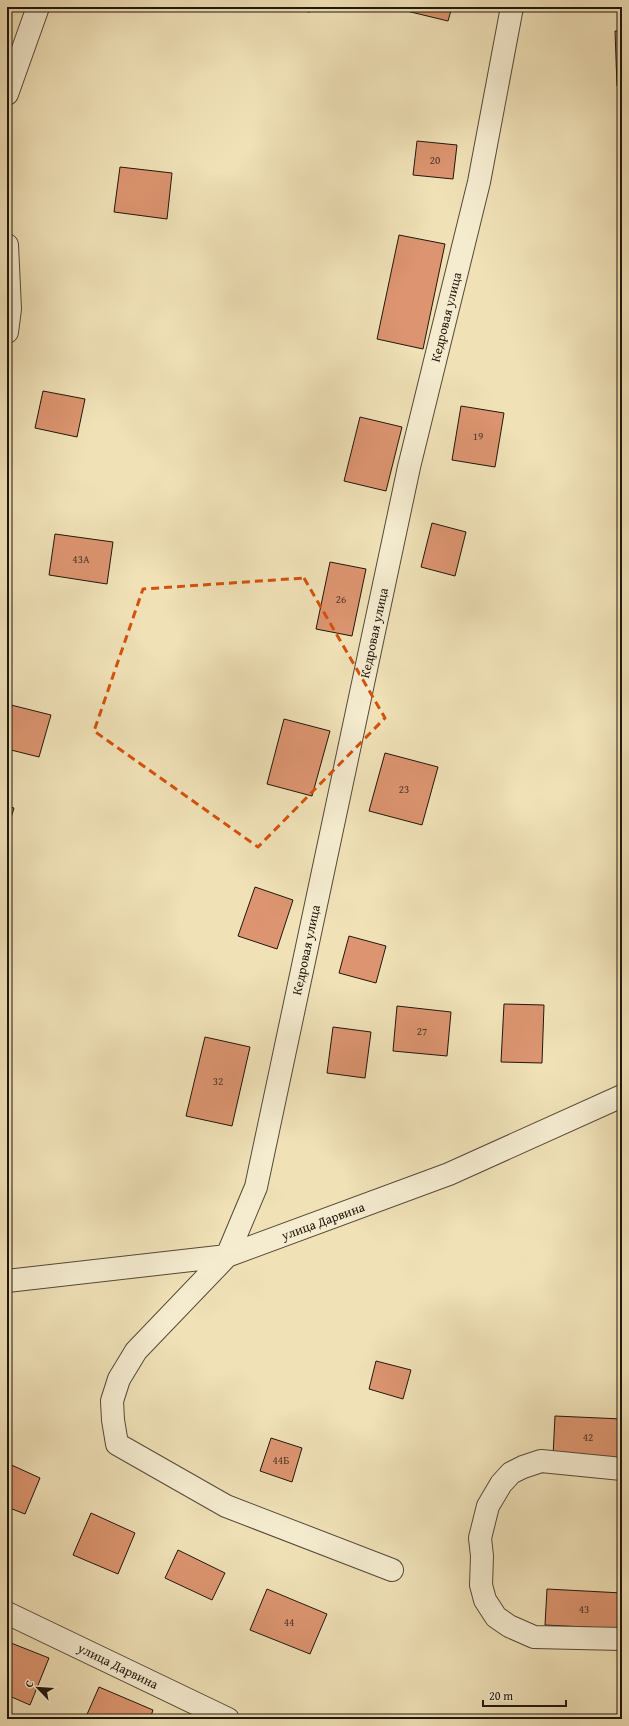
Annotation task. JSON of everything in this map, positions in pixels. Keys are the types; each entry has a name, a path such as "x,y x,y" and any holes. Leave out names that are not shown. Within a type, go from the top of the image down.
{"street":[{"path":"7,94 38,7"},
{"name":"Кедровая улица","path":"227,1256 256,1187 409,467 479,182 512,7"},
{"path":"7,245 10,309 7,332"},
{"name":"улица Дарвина","path":"7,1281 227,1256 449,1174 622,1096"},
{"path":"227,1256 136,1351 120,1379 112,1401 113,1420 118,1444 226,1506 392,1570"},
{"path":"622,1469 541,1462 511,1473 501,1484 488,1506 480,1538 482,1556 481,1585 485,1600 496,1617 509,1626 534,1637 622,1639"},
{"name":"улица Дарвина","path":"7,1613 228,1719"}],"highlighted area":[{"path":"304,578 385,718 258,847 94,731 143,589"}],"building":[{"path":"273,7 311,7 310,12"},
{"path":"390,7 452,7 448,21"},
{"path":"615,31 622,31 622,86 617,86"},
{"path":"417,141 457,145 453,179 413,175"},
{"path":"120,167 172,173 167,219 114,212"},
{"path":"399,235 445,244 423,349 377,339"},
{"path":"43,391 85,399 77,437 35,428"},
{"path":"461,406 504,413 495,467 452,460"},
{"path":"360,417 402,427 386,491 344,481"},
{"path":"432,523 466,532 455,576 421,567"},
{"path":"55,534 113,542 107,584 49,575"},
{"path":"330,562 366,569 352,636 316,629"},
{"path":"7,704 51,715 39,757 7,749"},
{"path":"284,719 330,731 312,796 267,784"},
{"path":"385,753 438,767 422,825 369,811"},
{"path":"7,806 14,808 7,831"},
{"path":"255,887 293,900 277,949 238,936"},
{"path":"349,936 386,946 376,983 339,973"},
{"path":"504,1004 544,1005 542,1063 501,1062"},
{"path":"397,1006 451,1012 447,1056 393,1051"},
{"path":"333,1027 371,1032 365,1078 327,1073"},
{"path":"205,1037 250,1047 232,1126 186,1116"},
{"path":"376,1361 411,1370 403,1399 369,1389"},
{"path":"555,1416 622,1419 622,1459 553,1456"},
{"path":"271,1438 302,1448 292,1482 260,1471"},
{"path":"7,1463 40,1478 25,1514 7,1507"},
{"path":"91,1513 135,1533 118,1574 73,1555"},
{"path":"178,1550 225,1573 212,1600 165,1578"},
{"path":"267,1589 327,1614 310,1654 250,1630"},
{"path":"547,1589 622,1593 622,1629 545,1625"},
{"path":"11,1643 49,1658 30,1705 7,1695 7,1652"},
{"path":"99,1687 153,1710 150,1719 85,1719"}]}
